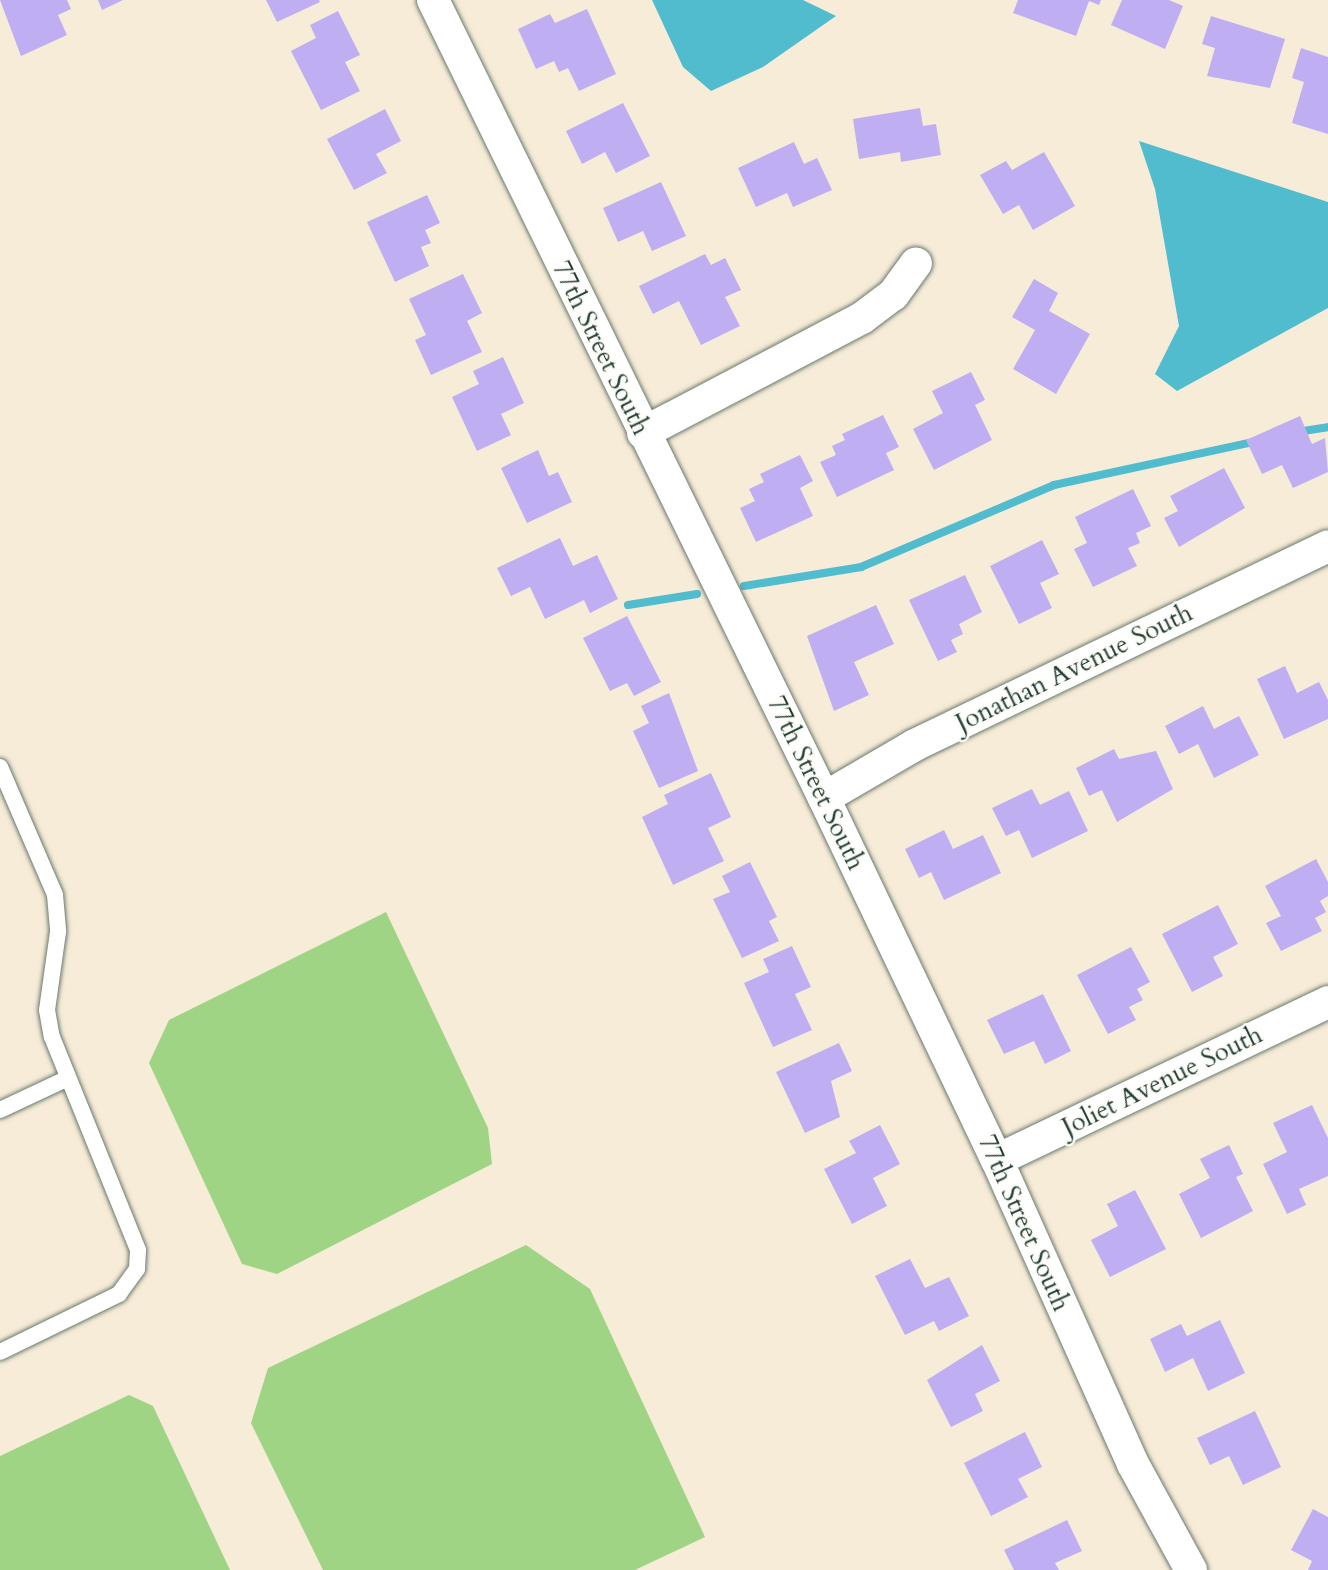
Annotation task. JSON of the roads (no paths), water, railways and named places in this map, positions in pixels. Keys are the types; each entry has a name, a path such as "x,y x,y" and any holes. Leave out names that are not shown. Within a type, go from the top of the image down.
{"street":[{"name":"77th Street South","path":"433,0 643,433 824,798 997,1160 1133,1464 1191,1570"},
{"path":"643,433 862,318 893,295 916,263"},
{"name":"Jonathan Avenue South","path":"824,798 915,745 1328,546"},
{"name":"Joliet Avenue South","path":"997,1160 1328,1002"}],"lane":[{"path":"0,767 55,895 58,932 47,1010 66,1079 138,1250 137,1269 119,1294 0,1352"},
{"path":"0,1110 66,1079"}],"water":[{"path":"652,0 803,0 836,16 763,67 711,91 683,67"},
{"path":"1139,141 1328,202 1328,308 1177,391 1155,374 1179,326 1155,189"}],"waterway":[{"path":"1297,432 1328,427"},
{"path":"744,586 861,567 1054,485 1258,441"},
{"path":"628,605 697,594"}]}
